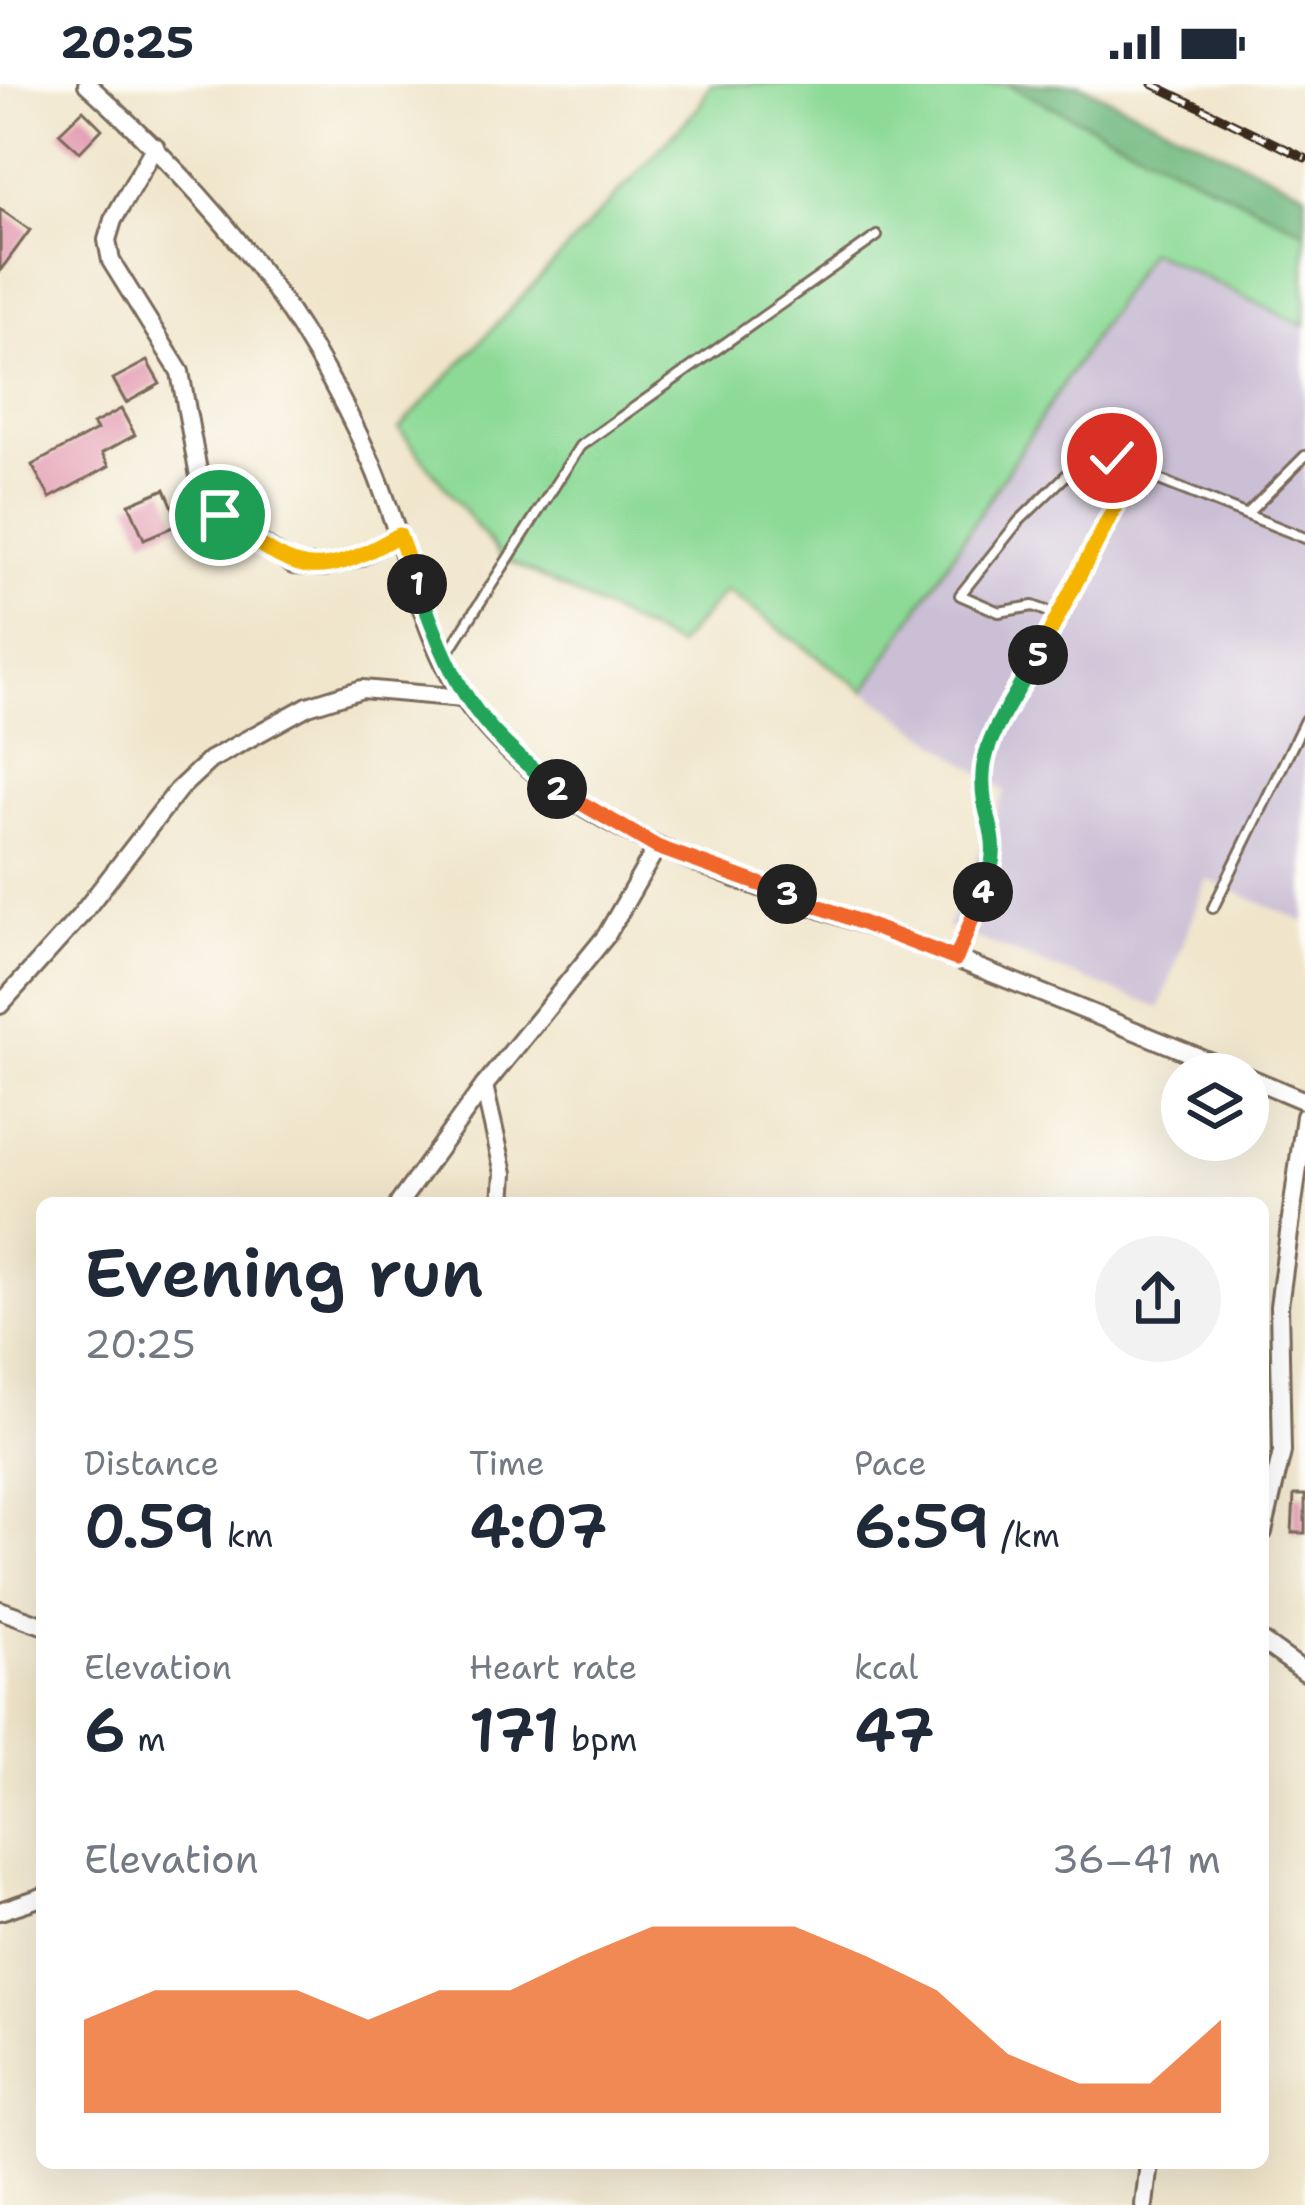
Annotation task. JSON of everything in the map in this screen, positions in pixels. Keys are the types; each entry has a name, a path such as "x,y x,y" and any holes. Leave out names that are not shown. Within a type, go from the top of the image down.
{"street":[{"path":"87,84 155,146 249,248 315,346 374,467 444,659 463,698 505,747 576,804 657,847 956,959 1188,1053"},
{"path":"155,146 107,240 111,261 180,372 202,493 220,515 293,566 326,567 360,557 399,535"},
{"path":"0,1005 81,916 178,790 210,760 293,713 362,688 463,698"},
{"path":"403,1197 484,1086 607,936 657,847"},
{"path":"484,1086 504,1173 502,1197"},
{"path":"1269,1086 1305,1101"},
{"path":"1269,1507 1282,1452 1280,1306 1305,1116"},
{"path":"0,1610 36,1623"},
{"path":"1269,1646 1305,1672"},
{"path":"0,1911 36,1899"},
{"path":"1144,2205 1148,2169"}],"lane":[{"path":"444,659 580,446 877,236"},
{"path":"1060,616 1033,605 999,612 960,595 1019,521 1086,456 1112,458 1305,538"},
{"path":"1248,513 1305,457"},
{"path":"956,959 997,856 982,775 991,742 1134,470"},
{"path":"1213,908 1305,720"}],"shaded area":[{"path":"1150,250 1305,326 1305,922 1206,879 1160,1008 947,927 1005,791 865,691"}],"green space":[{"path":"710,84 1006,84 1305,231 1305,326 1149,251 865,691 726,590 677,646 501,557 399,429 699,107"},
{"path":"1006,84 1079,84 1305,192 1305,231"}],"building":[{"path":"83,110 102,129 80,152 59,133"},
{"path":"0,209 30,230 0,271"},
{"path":"147,361 160,384 126,403 113,379"},
{"path":"121,409 135,435 102,453 109,466 50,498 32,465 97,430 93,424"},
{"path":"165,489 180,524 144,539 129,504"},
{"path":"1294,1495 1305,1495 1305,1533 1292,1533"}],"railway":[{"path":"1152,84 1305,158"}],"route":[{"path":"220,515 293,566 326,567 360,557 399,535 463,698 505,747 576,804 657,847 956,959 997,856 982,775 991,742 1122,501 1134,470 1112,458"}]}
